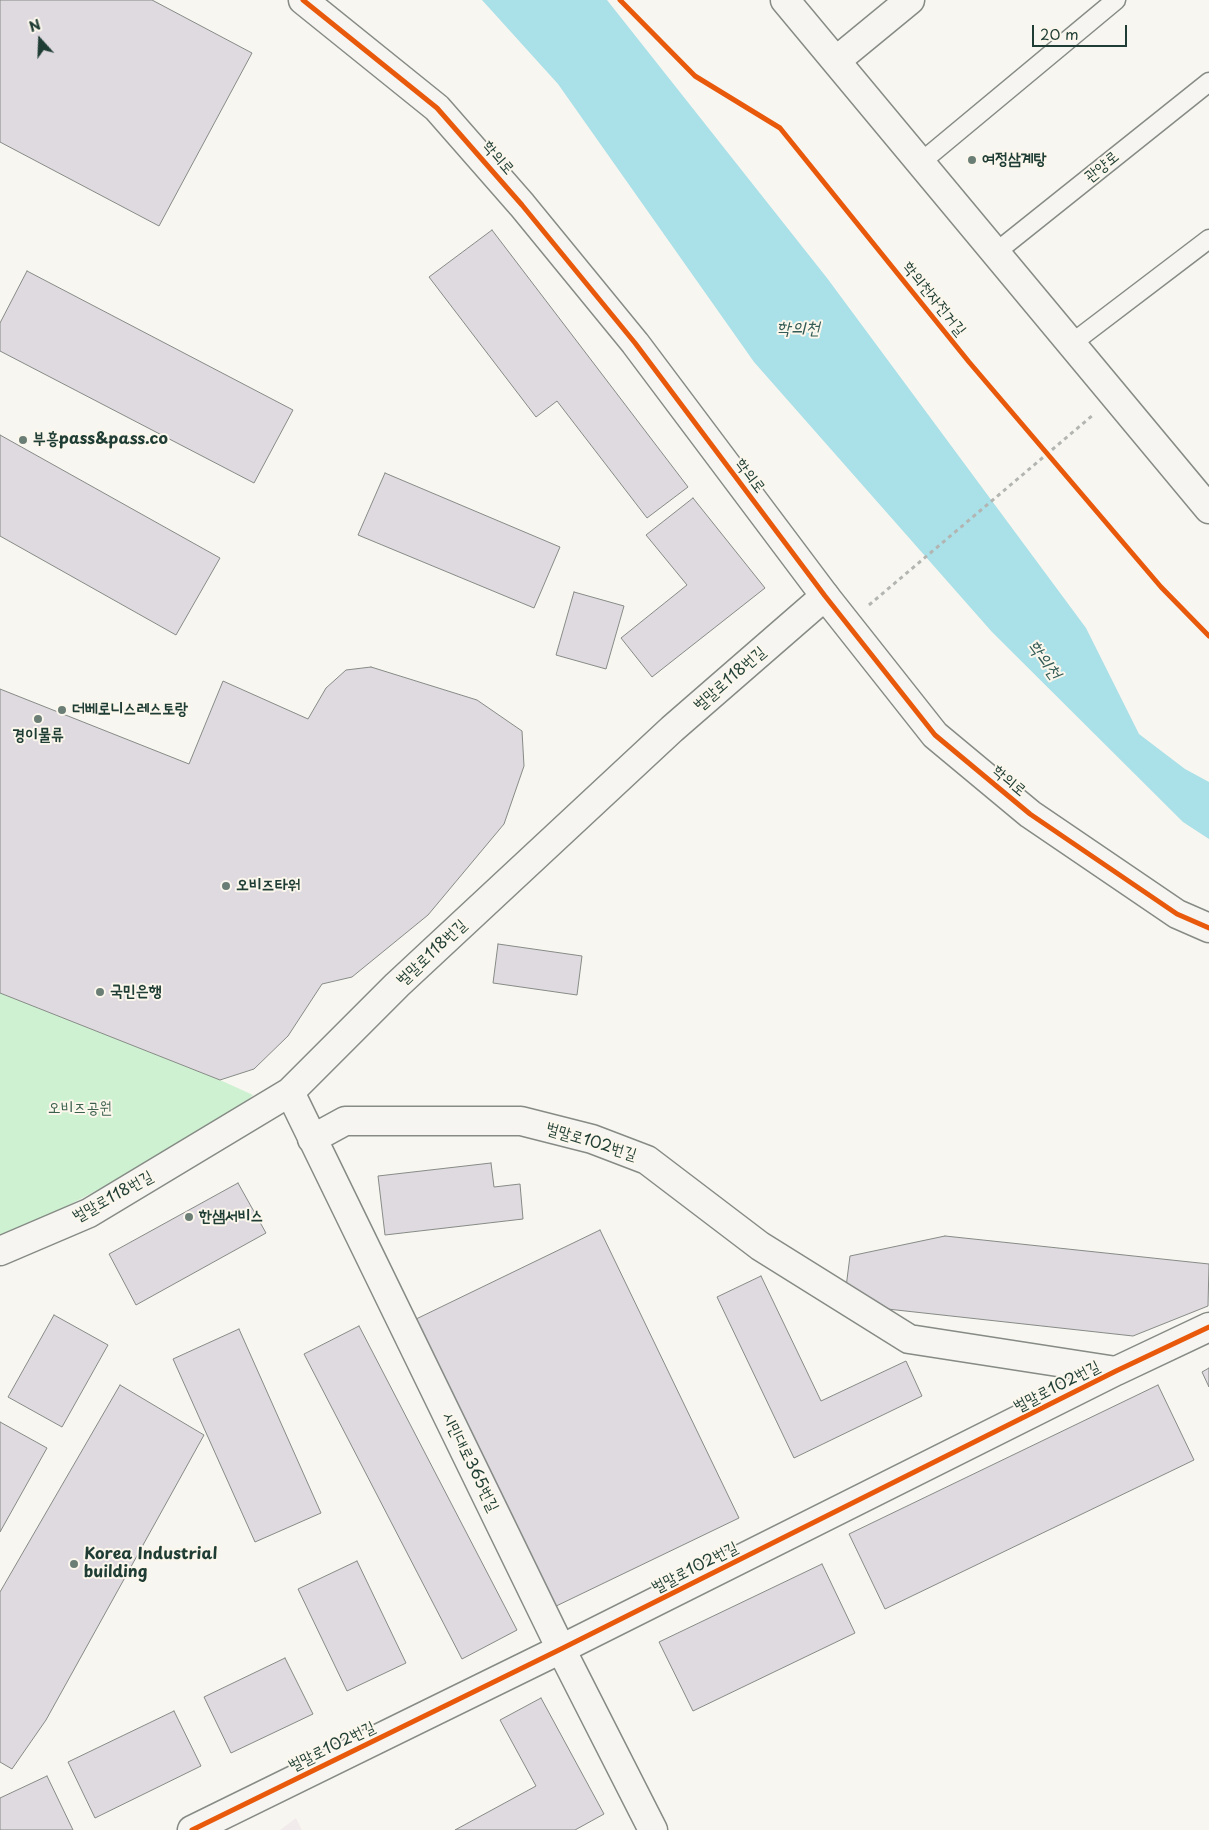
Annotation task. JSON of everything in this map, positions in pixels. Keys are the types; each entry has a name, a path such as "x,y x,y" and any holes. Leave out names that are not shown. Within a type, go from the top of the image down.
{"street":[{"name":"학의로","path":"303,0 437,108 522,205 635,343 825,596 935,735 1030,814 1177,914 1209,928"},
{"path":"785,0 837,60 1114,397 1209,509"},
{"path":"837,60 910,0"},
{"name":"벌말로118번길","path":"0,1251 90,1213 290,1092 397,985 672,729 825,596"},
{"name":"시민대로365번길","path":"290,1092 561,1649 653,1830"},
{"name":"벌말로102번길","path":"312,1139 345,1121 521,1121 592,1139 647,1160 760,1246 909,1339 1116,1371"},
{"name":"벌말로102번길","path":"192,1830 561,1649 1116,1371 1209,1328"}],"lane":[{"path":"920,162 1116,0"},
{"name":"관양로","path":"995,253 1209,82"},
{"path":"1071,344 1209,239"}],"path":[{"path":"848,624 1114,397"},
{"path":"1040,445 1052,460"}],"shaded area":[{"path":"296,1818 302,1830 280,1830"}],"green space":[{"name":"오비즈공원","path":"0,993 220,1080 253,1095 224,1124 0,1241"}],"water":[{"name":"학의천","path":"482,0 607,0 827,278 1086,628 1139,734 1185,769 1209,782 1209,839 1183,822 992,632 754,362 558,84"}],"building":[{"path":"0,0 152,0 252,53 159,226 0,142"},
{"path":"492,230 688,487 647,518 557,401 536,417 429,277"},
{"path":"27,271 293,410 254,483 0,351 0,323"},
{"path":"0,435 220,558 176,635 0,536"},
{"path":"385,473 560,547 534,608 358,535"},
{"path":"693,498 765,588 652,677 621,638 687,585 646,535"},
{"path":"574,592 624,606 606,669 556,655"},
{"name":"오비즈타워","path":"371,667 477,700 522,731 524,766 504,824 428,915 352,977 322,984 288,1036 254,1069 220,1080 0,993 0,689 189,764 223,681 308,719 326,688 346,670"},
{"path":"498,944 582,956 577,995 493,983"},
{"path":"491,1163 494,1187 520,1184 523,1219 385,1235 378,1176"},
{"path":"238,1183 266,1233 136,1305 109,1254"},
{"path":"600,1230 739,1518 550,1609 412,1321"},
{"path":"945,1236 1209,1264 1208,1306 1133,1336 860,1306 845,1295 850,1256"},
{"path":"761,1276 821,1401 906,1361 922,1396 794,1458 717,1297"},
{"path":"54,1315 108,1345 62,1427 8,1397"},
{"path":"359,1326 517,1630 462,1659 304,1354"},
{"path":"239,1329 321,1513 255,1542 173,1359"},
{"path":"1209,1368 1209,1387 1202,1372"},
{"name":"Korea Industrial building","path":"120,1385 204,1435 46,1720 12,1769 0,1762 0,1592"},
{"path":"1158,1385 1194,1460 885,1609 849,1534"},
{"path":"0,1422 47,1448 0,1532"},
{"path":"357,1561 406,1663 347,1691 298,1589"},
{"path":"822,1564 855,1633 693,1711 659,1642"},
{"path":"285,1658 313,1714 231,1753 204,1697"},
{"path":"541,1698 604,1814 575,1830 455,1830 536,1786 500,1720"},
{"path":"174,1711 201,1766 95,1818 68,1762"},
{"path":"47,1776 73,1830 0,1830 0,1798"}],"cycle path":[{"path":"303,0 437,108 522,205 635,343 825,596 935,735 1030,814 1177,914 1209,928"},
{"name":"학의천자전거길","path":"620,0 695,76 780,128 969,362 1161,587 1209,636"},
{"path":"192,1830 561,1649 1116,1371 1209,1327"}],"place":[{"name":"여정삼계탕","path":"972,160"},
{"name":"부흥pass&pass.co","path":"23,440"},
{"name":"더베로니스레스토랑","path":"62,710"},
{"name":"경이물류","path":"38,719"},
{"name":"오비즈타워","path":"226,886"},
{"name":"국민은행","path":"100,992"},
{"name":"한샘서비스","path":"189,1217"},
{"name":"Korea Industrial building","path":"74,1564"}]}
